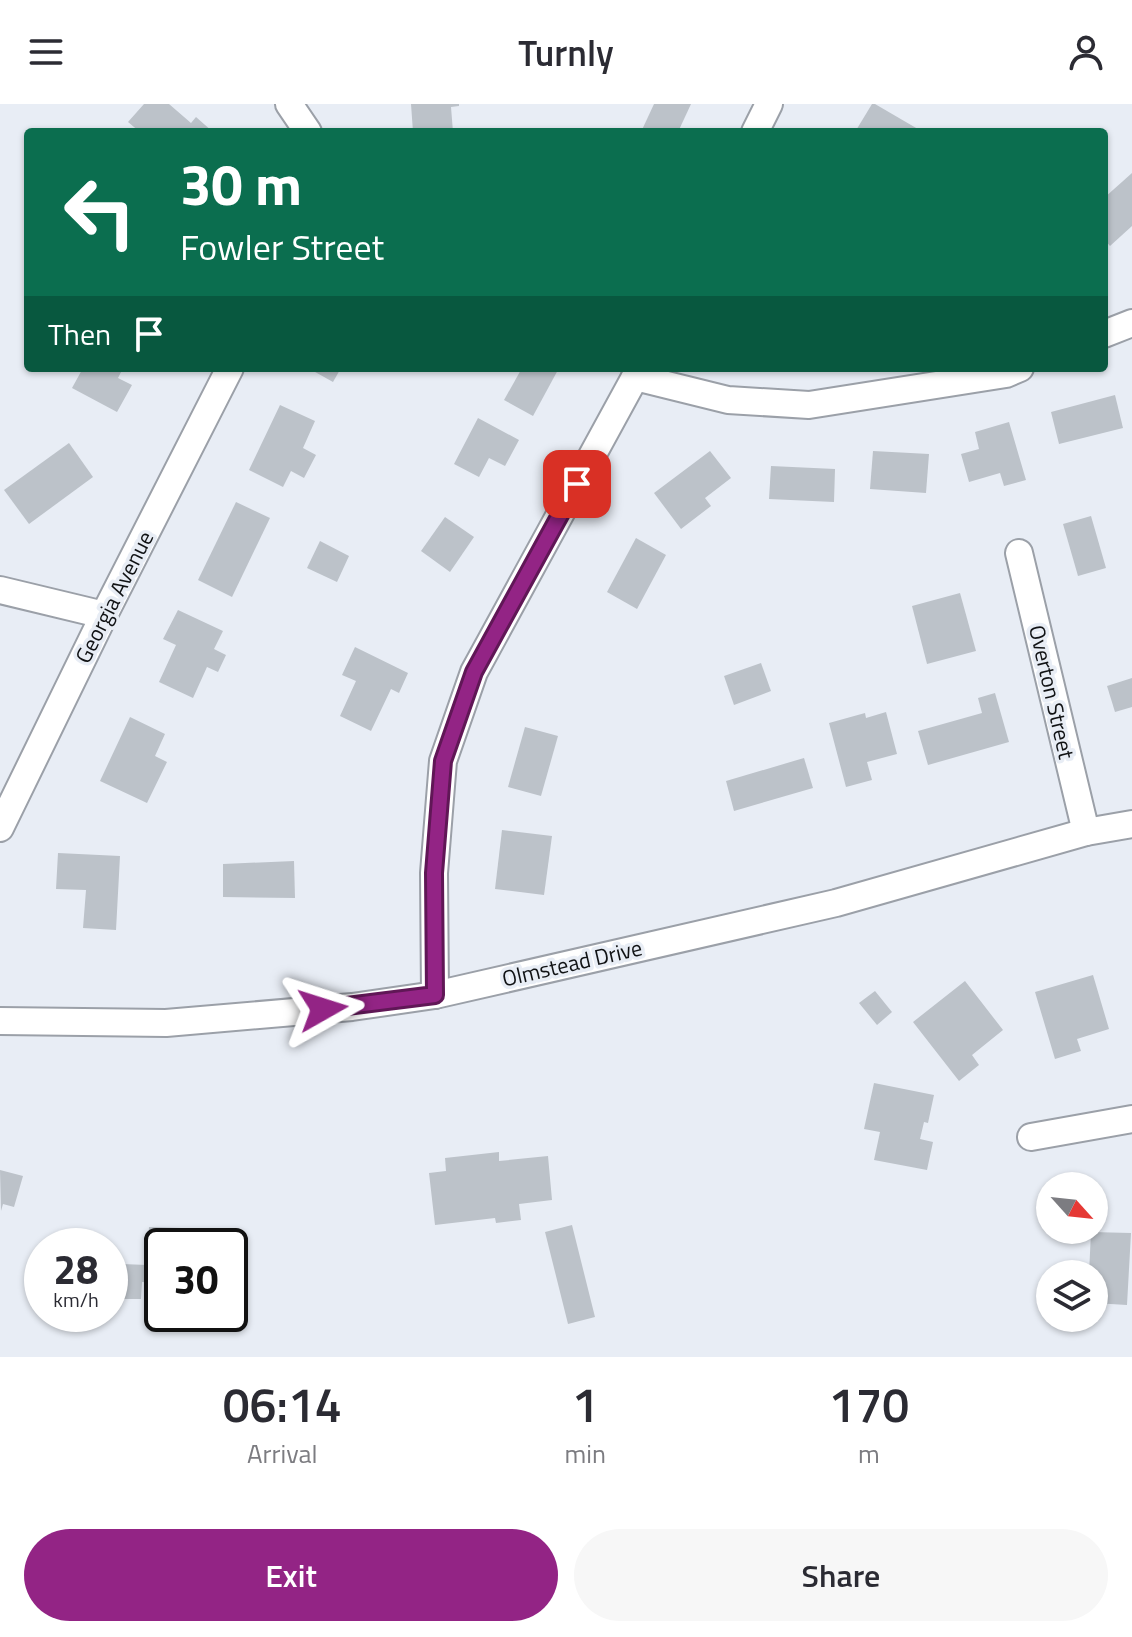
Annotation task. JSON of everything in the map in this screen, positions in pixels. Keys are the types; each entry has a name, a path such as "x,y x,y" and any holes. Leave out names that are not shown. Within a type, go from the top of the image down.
{"street":[{"path":"289,104 305,128"},
{"path":"757,128 769,104"},
{"path":"1108,332 1132,323"},
{"name":"Georgia Avenue","path":"0,828 228,372"},
{"path":"435,995 434,873 443,761 474,672 638,372 728,400 809,405 1011,372"},
{"name":"Overton Street","path":"1019,553 1086,832"},
{"path":"0,590 104,615"},
{"name":"Olmstead Drive","path":"0,1021 166,1023 352,1007 435,995 836,903 1086,832 1132,824"},
{"path":"1031,1137 1132,1119"}],"building":[{"path":"144,104 169,104 191,123 196,117 208,128 135,128 128,122"},
{"path":"411,104 459,104 451,107 453,128 413,128"},
{"path":"654,104 691,104 680,128 643,128"},
{"path":"872,104 875,104 916,128 857,128"},
{"path":"1132,173 1132,226 1110,246 1108,244 1108,194"},
{"path":"81,372 121,372 118,378 132,385 117,412 72,388"},
{"path":"315,372 339,372 333,382"},
{"path":"520,372 557,372 533,416 504,400"},
{"path":"1115,395 1123,428 1059,444 1051,412"},
{"path":"280,405 315,421 303,448 316,455 304,478 291,471 283,487 249,470"},
{"path":"478,418 519,440 505,466 489,458 479,477 454,464"},
{"path":"1009,422 1026,480 1004,486 1000,473 969,482 961,454 979,449 975,432"},
{"path":"69,443 93,477 29,524 4,490"},
{"path":"710,451 731,478 705,498 711,506 681,529 654,493"},
{"path":"873,451 929,454 926,493 870,489"},
{"path":"771,466 835,469 834,502 769,499"},
{"path":"236,502 270,518 232,597 198,580"},
{"path":"1091,516 1106,568 1078,576 1063,524"},
{"path":"445,517 474,537 450,572 421,551"},
{"path":"636,538 666,555 637,609 607,592"},
{"path":"320,541 349,556 337,582 307,568"},
{"path":"960,593 976,651 927,664 912,606"},
{"path":"178,610 223,631 214,649 226,655 218,672 207,667 193,698 159,682 176,645 163,639"},
{"path":"355,647 408,673 399,693 391,689 371,731 340,716 356,681 342,675"},
{"path":"761,663 771,691 734,705 724,676"},
{"path":"1132,678 1132,707 1115,712 1107,686"},
{"path":"995,693 1009,742 928,765 918,731 982,713 978,698"},
{"path":"886,712 897,754 867,762 872,780 846,787 829,723 865,713 866,718"},
{"path":"130,717 165,734 155,756 167,762 147,803 100,781"},
{"path":"525,727 558,736 541,796 508,787"},
{"path":"804,758 813,788 734,811 726,781"},
{"path":"502,830 552,836 544,895 495,889"},
{"path":"58,853 120,856 116,930 83,928 86,890 56,889"},
{"path":"294,861 295,898 223,897 223,864"},
{"path":"1093,975 1109,1029 1077,1039 1081,1051 1055,1059 1035,992"},
{"path":"965,981 1003,1030 972,1055 979,1065 959,1081 913,1022"},
{"path":"875,991 892,1012 877,1025 859,1003"},
{"path":"874,1083 934,1095 928,1123 924,1122 920,1139 933,1142 927,1170 874,1160 880,1132 864,1129"},
{"path":"499,1152 499,1161 548,1156 552,1200 519,1204 521,1220 496,1223 495,1218 435,1225 429,1173 446,1171 445,1158"},
{"path":"0,1170 23,1176 14,1207 3,1204 1,1211"},
{"path":"572,1225 595,1317 568,1324 545,1232"},
{"path":"1108,1232 1131,1233 1127,1305 1108,1304 1108,1260 1090,1260 1090,1244 1108,1244"},
{"path":"128,1264 144,1265 141,1299 128,1299"}],"route":[{"path":"323,1009 435,995 434,873 443,761 474,672 577,484"}]}
